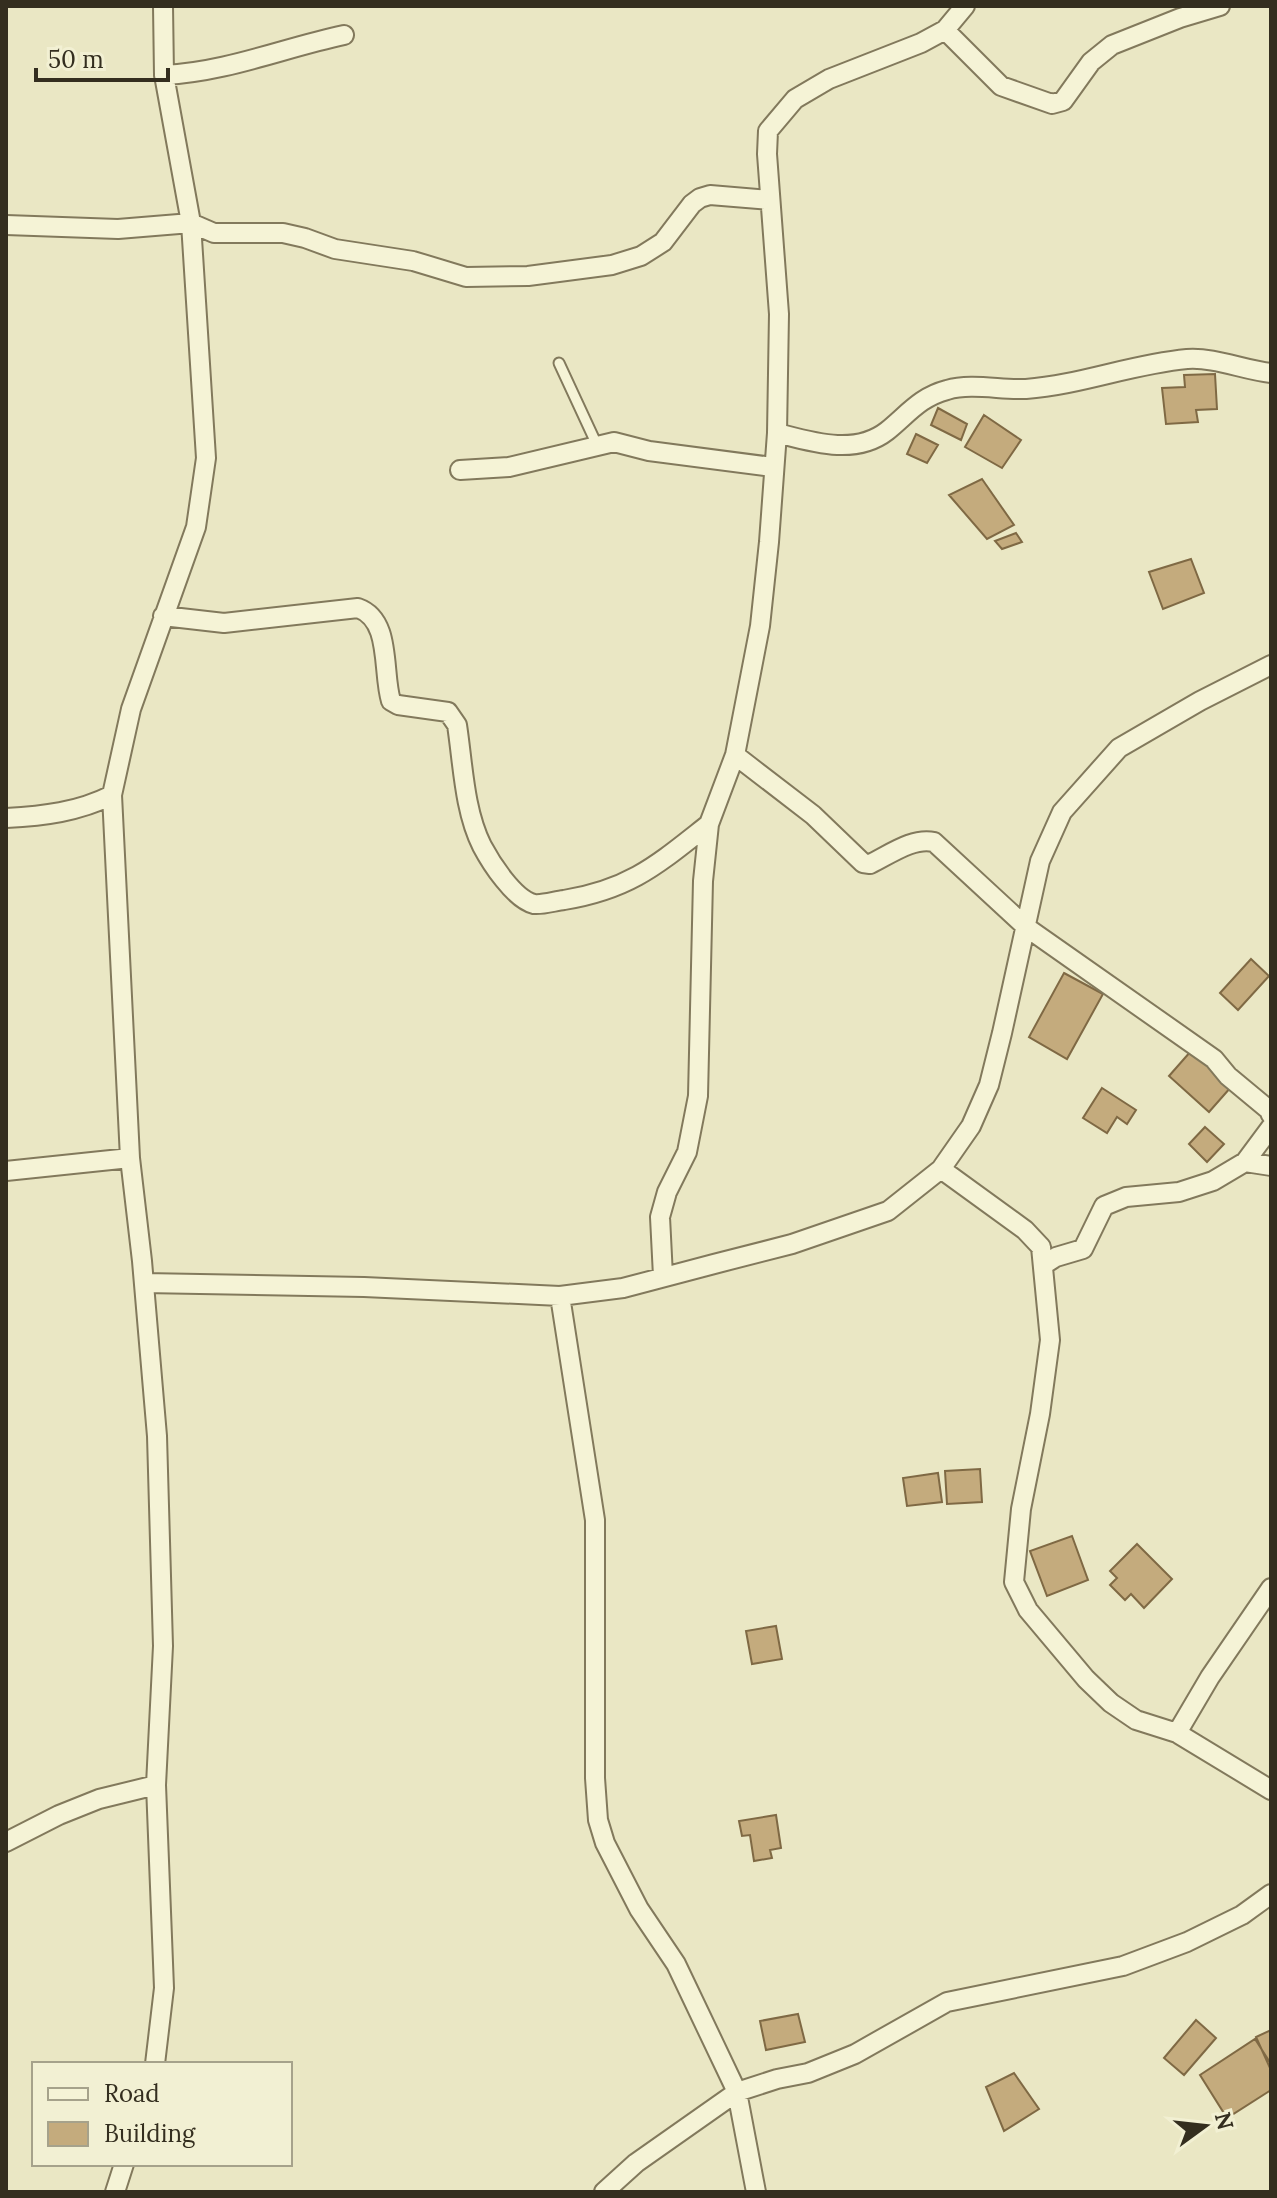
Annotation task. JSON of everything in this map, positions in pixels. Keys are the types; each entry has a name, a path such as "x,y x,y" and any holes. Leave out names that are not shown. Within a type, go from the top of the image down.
{"street":[{"path":"155,2062 164,1988 156,1785 163,1646 157,1436 130,1158 112,795 131,709 196,527 206,458 191,223 164,75 163,6"},
{"path":"663,1276 660,1217 667,1192 687,1152 698,1096 703,881 709,824 735,755 760,626 769,542 772,467 777,433 779,314 768,131 795,99 829,79 921,43 945,30 965,6"},
{"path":"945,30 1001,86 1052,104 1063,101 1091,62 1112,45 1220,6"},
{"path":"164,75 197,74 300,44 344,35"},
{"path":"6,225 118,229 191,223 214,233 294,235 335,249 413,261 466,277 528,276 612,265 641,256 663,242 700,198 710,195 770,200"},
{"path":"777,433 839,445 866,443 887,431 909,409 927,397 950,389 1026,389 1190,359 1271,373"},
{"path":"460,470 509,467 614,442 649,451 772,467"},
{"path":"163,616 224,623 358,608 367,611 380,630 391,701 452,715 457,725 468,803 480,844 495,868 521,898 536,904 576,898 628,883 646,873 709,824"},
{"path":"144,1283 364,1287 560,1296 623,1288 792,1244 888,1211 941,1169 971,1126 989,1085 1040,861 1062,812 1119,748 1200,701 1271,665"},
{"path":"735,755 813,815 863,863 870,864 924,840 934,842 1026,927 1214,1059 1271,1115"},
{"path":"6,818 88,807 112,795"},
{"path":"1045,1264 1056,1257 1083,1249 1104,1206 1126,1197 1179,1192 1213,1181 1245,1162 1271,1127"},
{"path":"6,1171 130,1158"},
{"path":"1245,1162 1271,1166"},
{"path":"941,1169 1025,1230 1041,1247 1045,1264 1050,1340 1021,1509 1014,1582 1028,1610 1086,1679 1111,1703 1136,1720 1177,1733 1271,1790"},
{"path":"560,1296 595,1520 595,1778 598,1820 605,1843 639,1909 676,1964 737,2092 756,2192"},
{"path":"1177,1733 1210,1677 1271,1588"},
{"path":"6,1842 99,1799 156,1785"},
{"path":"604,2192 636,2163 737,2092 808,2073 855,2054 947,2002 1123,1966 1174,1947 1242,1915 1271,1894"},
{"path":"115,2192 123,2166"}],"lane":[{"path":"559,363 597,445"}],"building":[{"path":"1215,374 1217,409 1196,410 1198,422 1166,424 1162,388 1185,387 1184,375"},
{"path":"938,408 967,424 961,440 931,425"},
{"path":"984,415 1021,440 1002,468 965,447"},
{"path":"916,434 938,445 927,463 907,454"},
{"path":"982,479 1014,525 987,539 949,495"},
{"path":"1016,533 1022,542 1002,549 995,541"},
{"path":"1191,559 1204,593 1163,609 1149,572"},
{"path":"1251,959 1269,976 1238,1010 1220,993"},
{"path":"1064,973 1103,994 1067,1059 1029,1037"},
{"path":"1191,1051 1231,1087 1209,1112 1169,1076"},
{"path":"1102,1088 1136,1110 1127,1124 1117,1117 1107,1133 1083,1118"},
{"path":"1205,1127 1224,1144 1207,1162 1189,1144"},
{"path":"980,1469 982,1502 947,1504 945,1471"},
{"path":"938,1473 942,1502 907,1506 903,1478"},
{"path":"1072,1536 1088,1580 1047,1596 1030,1551"},
{"path":"1137,1544 1172,1579 1144,1608 1131,1594 1125,1600 1110,1585 1117,1578 1110,1571"},
{"path":"776,1626 782,1659 752,1664 746,1631"},
{"path":"776,1815 781,1848 770,1850 772,1858 754,1861 750,1835 742,1836 739,1821"},
{"path":"798,2014 805,2042 766,2050 760,2021"},
{"path":"1196,2020 1216,2038 1184,2075 1164,2058"},
{"path":"1271,2030 1271,2068 1270,2068 1256,2037"},
{"path":"1255,2039 1271,2064 1271,2090 1227,2118 1200,2075"},
{"path":"1014,2073 1039,2109 1004,2131 986,2087"}]}
